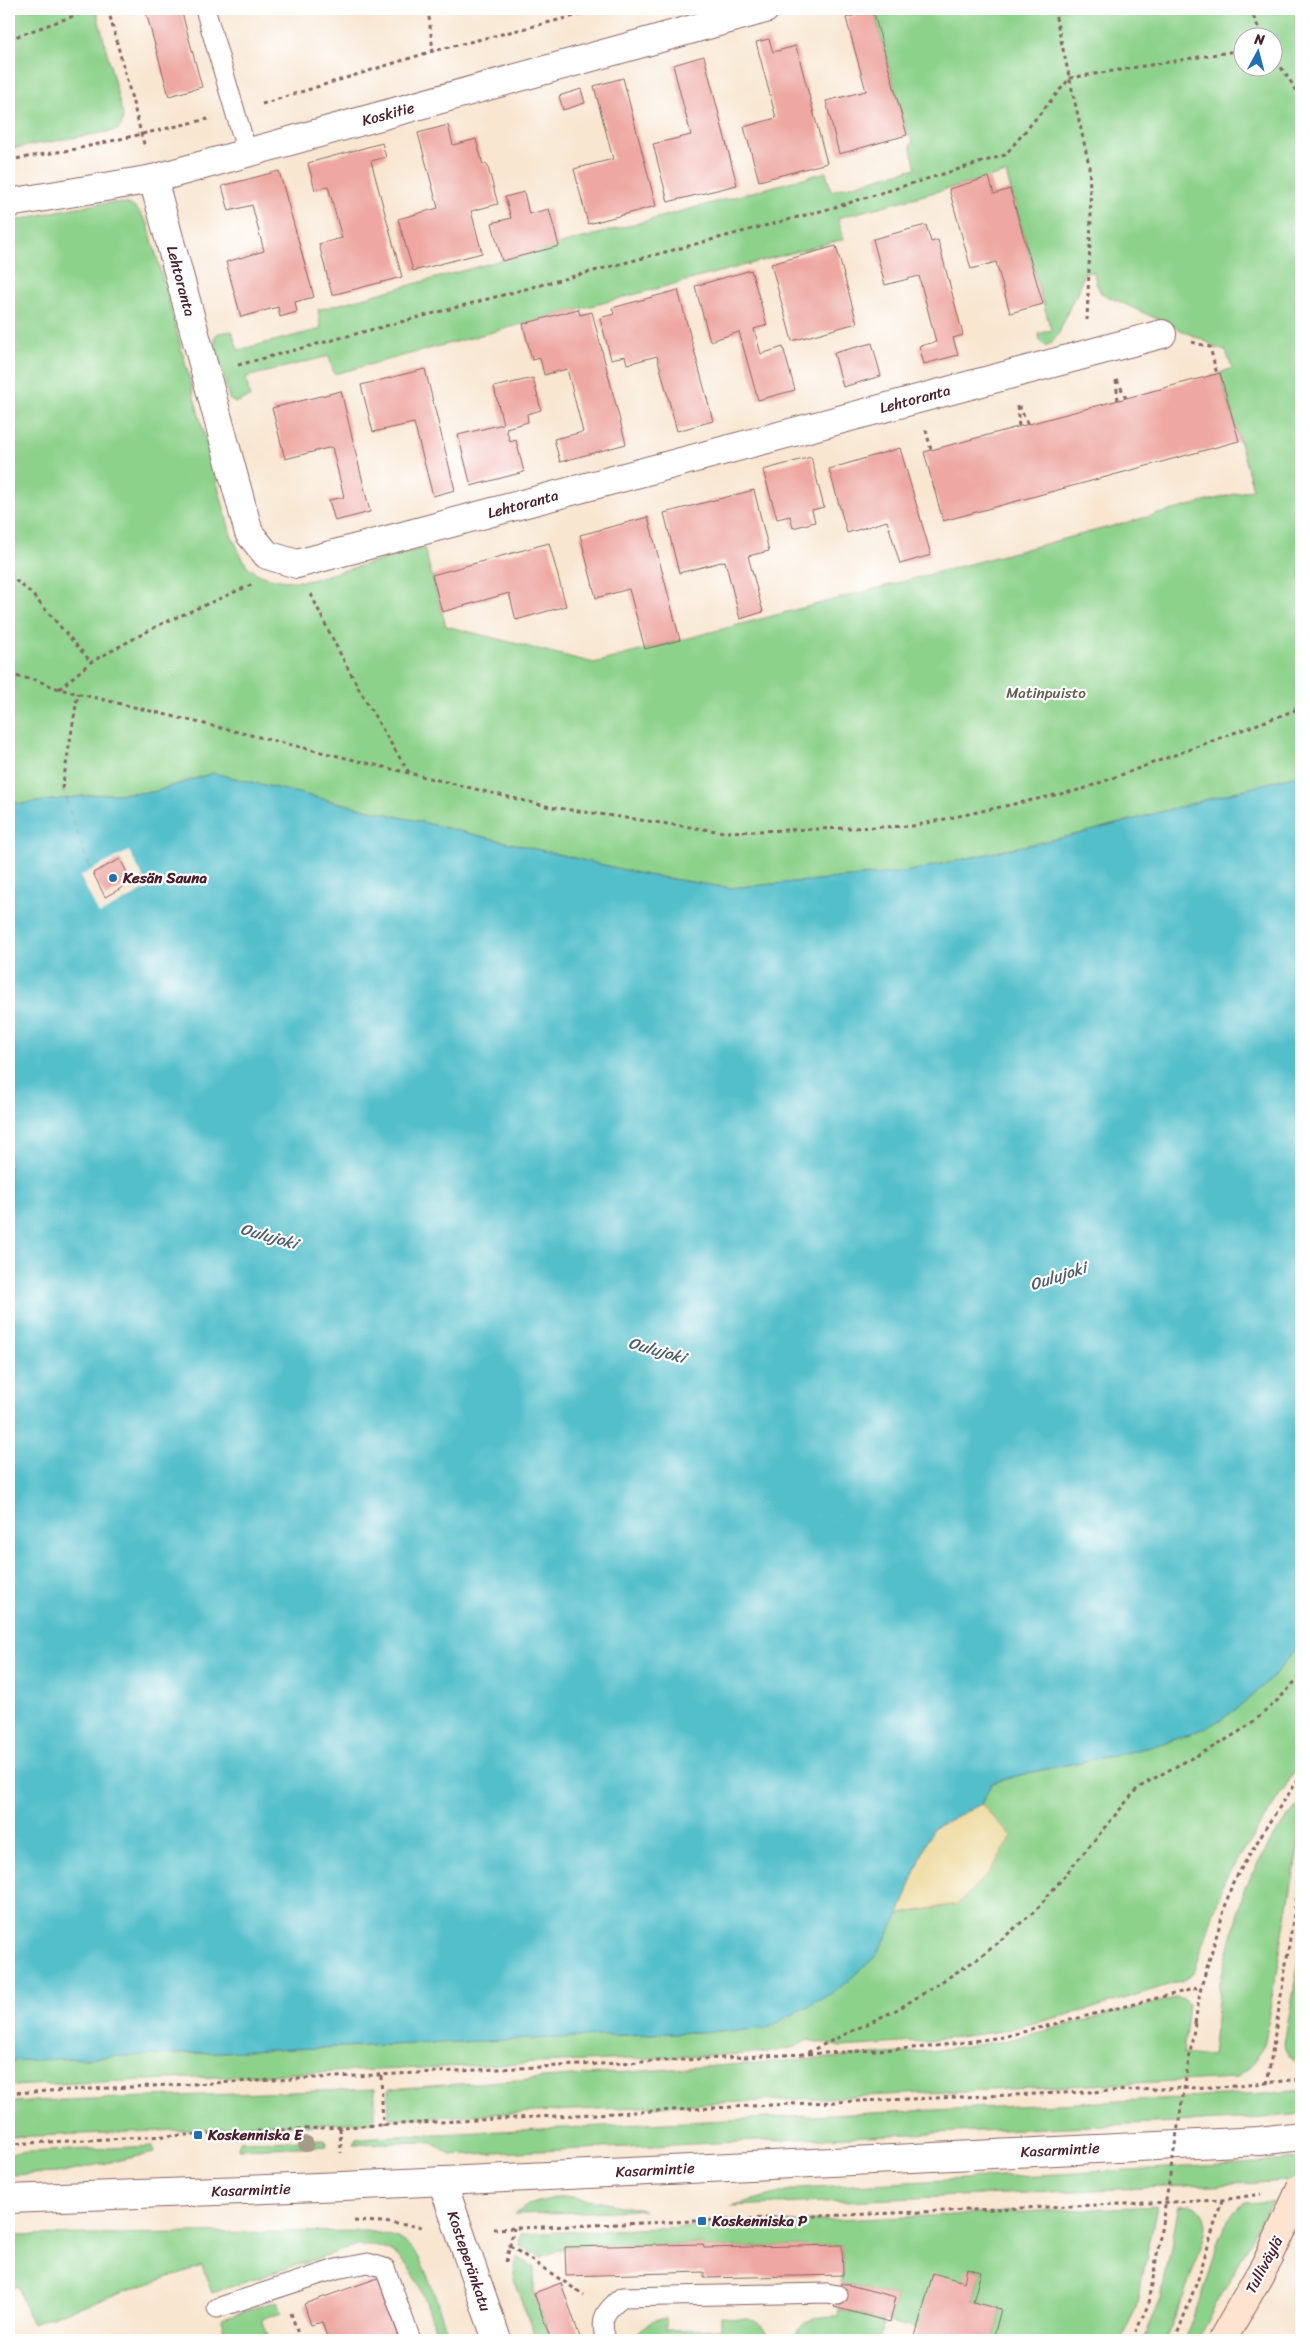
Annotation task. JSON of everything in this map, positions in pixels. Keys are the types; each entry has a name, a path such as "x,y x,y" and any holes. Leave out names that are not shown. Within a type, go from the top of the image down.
{"main road":[{"name":"Tulliväylä","path":"1222,2340 1269,2258 1301,2188"}],"street":[{"name":"Koskitie","path":"9,203 153,179 764,9"},
{"name":"Lehtoranta","path":"153,179 249,533 267,555 297,564 1162,334"},
{"name":"Kasarmintie","path":"9,2199 442,2181 1259,2141 1301,2136"},
{"name":"Kosteperänkatu","path":"442,2181 496,2340"}],"lane":[{"path":"205,9 247,152"},
{"path":"217,2308 336,2269 368,2263 385,2268 411,2340"},
{"path":"606,2340 602,2328 606,2310 622,2297 817,2293 838,2295"}],"path":[{"path":"9,39 93,9"},
{"path":"108,9 153,179"},
{"path":"428,9 433,51"},
{"path":"9,160 76,149 234,113 433,51 603,9"},
{"path":"1054,9 1089,165 1091,217 1086,354"},
{"path":"1250,9 1259,28"},
{"path":"206,373 832,208 1005,155 1070,78 1232,52"},
{"path":"1282,69 1301,97"},
{"path":"1162,334 1210,347 1217,374"},
{"path":"1116,377 1126,398"},
{"path":"1017,404 1028,425"},
{"path":"59,689 92,662 158,625 297,564 337,651 410,774"},
{"path":"9,575 30,593 92,662"},
{"path":"9,675 36,680 78,694 550,808 724,832 913,826 1083,789 1301,708"},
{"path":"62,789 78,694"},
{"path":"1295,710 1301,700"},
{"path":"804,2054 900,2008 982,1956 1036,1910 1137,1789 1158,1775 1233,1736 1292,1686 1301,1674"},
{"path":"1132,2340 1148,2303 1201,1987 1232,1884 1268,1824 1301,1776"},
{"path":"1268,2084 1301,1870"},
{"path":"9,2093 381,2076 929,2047 1003,2037 1201,1987"},
{"path":"381,2076 383,2126"},
{"path":"9,2144 810,2103 1268,2084 1301,2080"},
{"path":"346,2221 382,2222 459,2232 1222,2200 1268,2192"},
{"path":"1175,2340 1198,2279 1222,2200"},
{"path":"510,2246 606,2310"}],"green space":[{"path":"9,9 96,9 123,116 122,124 118,130 9,149"},
{"name":"Matinpuisto","path":"873,9 1301,9 1301,774 1083,833 905,872 730,888 646,875 213,773 153,792 91,795 21,804 9,801 9,222 71,208 106,203 120,203 133,206 144,218 148,224 231,535 244,561 251,569 258,574 273,579 306,581 424,548 446,626 594,663 1253,489 1220,373 1232,368 1226,351 1214,348 1211,344 1101,293 1096,283 1094,272 1083,273 1078,294 1073,299 1059,333 1052,343 1045,346 1039,340 1038,334 1051,330 1006,173 838,218 844,239 334,374 329,356 246,377 250,397 235,403 229,399 214,338 218,333 232,331 238,350 321,329 318,310 826,172 831,191 916,168 910,145 913,144 910,135 907,135"},
{"path":"1301,1642 1301,1762 1224,1881 1194,1973 1181,1981 1087,2010 1002,2031 929,2041 842,2047 808,2040 795,2047 767,2053 9,2086 9,2061 766,2029 875,1957 899,1914 958,1904 1011,1837 981,1804 992,1783 1044,1769 1151,1747 1202,1729 1231,1713 1257,1692"},
{"path":"1300,1803 1301,1833 1263,2047 1251,2065 1236,2078 389,2119 388,2089 929,2051 1004,2041 1175,1998 1182,1999 1189,2005 1183,2053 1212,2056 1220,1982 1245,1886 1275,1834"},
{"path":"1301,1950 1301,2067 1290,2057 1284,2044"},
{"path":"375,2089 375,2122 9,2137 9,2102"},
{"path":"1301,2090 1301,2114 1263,2118 451,2155 433,2142 353,2144 356,2138 1264,2094"},
{"path":"239,2141 325,2141 327,2146 238,2149"},
{"path":"153,2146 154,2153 57,2173 9,2175 9,2153"},
{"path":"1301,2158 1301,2180 731,2206 798,2188 1259,2163"},
{"path":"557,2197 573,2197 644,2210 515,2214 528,2205"},
{"path":"1273,2200 1197,2340 1184,2340 1205,2285 1218,2240 1228,2220 1245,2202"},
{"path":"1192,2204 1201,2211 1206,2221 1202,2244 1196,2261 1182,2300 1164,2340 1144,2340 1161,2299 1179,2205"},
{"path":"1157,2206 1136,2307 1121,2340 993,2340 1001,2310 973,2302 981,2272 968,2268 964,2282 917,2329 890,2322 896,2297 841,2283 843,2275 842,2245 704,2248 703,2244 565,2247 542,2257 519,2246 521,2234"},
{"path":"365,2231 399,2239 409,2245 415,2252 427,2275 450,2340 439,2340 413,2273 394,2253 376,2246 355,2246 212,2293 202,2266 31,2323 18,2286 9,2288 9,2235"},
{"path":"517,2257 534,2267 534,2293 551,2340 537,2340 513,2280"},
{"path":"277,2301 282,2312 262,2319 270,2340 228,2340 222,2318"},
{"path":"839,2309 884,2320 879,2340 866,2337 865,2340 794,2340 805,2323 817,2318 838,2316"},
{"path":"721,2317 757,2322 772,2340 634,2340 643,2327 661,2319 666,2318 666,2330 721,2329"}],"sand":[{"path":"981,1804 1012,1837 990,1872 958,1904 899,1914 932,1829"}],"water":[{"name":"Oulujoki","path":"213,773 646,875 730,888 905,872 1083,833 1301,774 1301,1642 1291,1655 1269,1680 1244,1703 1217,1722 1202,1729 1151,1747 1044,1769 992,1783 981,1804 932,1829 899,1914 875,1957 836,1991 766,2029 9,2061 9,801 21,804 91,795 153,792"}],"pier":[{"path":"129,851 149,888 99,914 80,876","holes":["120,859 132,882 105,896 94,874"]}],"building":[{"path":"145,9 181,9 202,87 169,96"},
{"path":"873,10 907,135 839,154 826,101 866,91 846,18"},
{"path":"769,39 773,52 796,46 827,163 759,181 744,127 776,118 756,42"},
{"path":"704,56 737,185 668,202 653,144 691,135 673,65"},
{"path":"623,78 656,206 588,224 574,169 613,159 594,86"},
{"path":"581,89 585,103 563,110 559,96"},
{"path":"448,125 453,145 476,139 483,165 487,164 498,204 471,211 482,253 413,271 398,219 438,208 418,133"},
{"path":"382,143 386,157 371,161 402,277 332,295 319,244 342,238 328,186 315,190 308,163"},
{"path":"279,171 314,297 295,302 297,312 280,317 278,307 241,317 226,262 264,251 252,205 229,211 222,186"},
{"path":"989,177 994,194 1010,189 1043,304 1010,313 996,262 971,269 949,189"},
{"path":"524,192 529,214 549,209 559,246 502,261 492,223 511,218 505,197"},
{"path":"926,225 931,242 938,240 963,335 953,338 958,355 924,364 919,346 936,342 919,276 885,285 873,239"},
{"path":"836,246 857,323 792,341 771,264"},
{"path":"751,270 767,325 754,329 761,354 783,347 795,390 758,400 739,332 710,341 695,286"},
{"path":"678,290 713,421 677,431 657,356 627,364 625,356 611,359 600,318 614,314 612,308"},
{"path":"578,309 580,315 592,312 626,444 560,462 554,439 583,432 567,369 544,375 540,358 532,360 523,324"},
{"path":"872,343 881,376 843,387 834,353"},
{"path":"425,369 455,490 433,496 414,423 373,432 361,385"},
{"path":"1220,373 1239,441 943,521 924,452"},
{"path":"533,378 541,410 527,414 528,422 506,428 510,442 516,440 524,472 471,486 458,435 503,424 494,387"},
{"path":"341,391 370,512 335,521 329,500 344,497 332,447 285,459 272,408"},
{"path":"900,448 931,555 900,564 887,521 847,533 829,469"},
{"path":"811,457 824,507 812,510 815,522 793,528 790,516 777,519 763,470"},
{"path":"754,490 769,551 748,556 763,612 740,619 725,561 679,573 664,513"},
{"path":"648,517 680,640 645,649 629,589 596,598 580,535"},
{"path":"549,543 566,606 516,620 509,593 442,612 432,575"},
{"name":"Kesän Sauna","path":"120,859 132,882 105,897 93,873"},
{"path":"703,2244 704,2248 842,2245 843,2275 704,2278 704,2272 566,2276 565,2247"},
{"path":"967,2268 981,2272 973,2302 1001,2309 993,2340 914,2340 933,2273 964,2282"},
{"path":"378,2278 400,2340 328,2340 322,2322 311,2325 304,2304"},
{"path":"561,2283 581,2340 551,2340 534,2293"},
{"path":"841,2283 896,2297 890,2322 834,2307"}],"ferry route":[{"path":"62,789 90,869"}],"place":[{"name":"Kesän Sauna","path":"113,878"},
{"name":"Koskenniska E","path":"198,2135"},
{"name":"Koskenniska P","path":"702,2221"}]}
